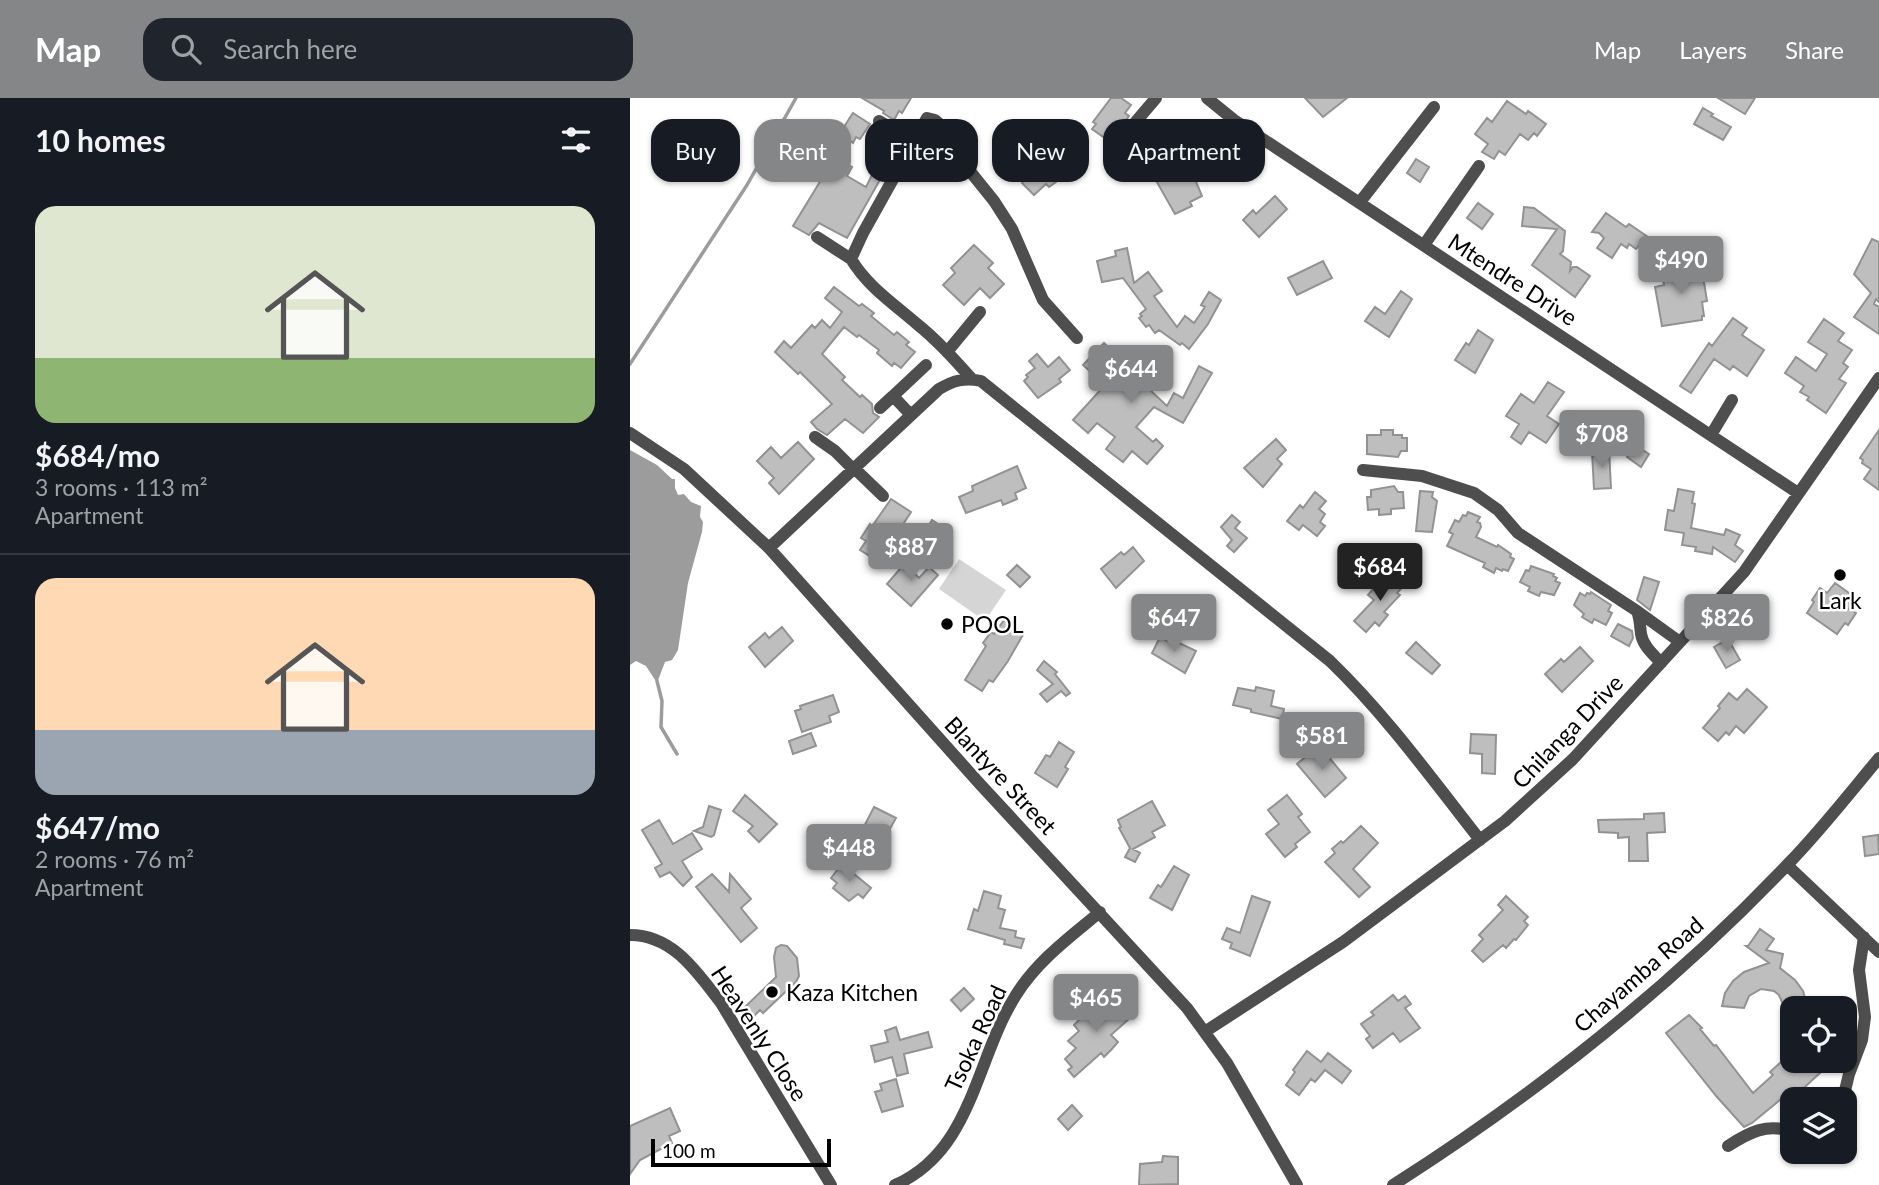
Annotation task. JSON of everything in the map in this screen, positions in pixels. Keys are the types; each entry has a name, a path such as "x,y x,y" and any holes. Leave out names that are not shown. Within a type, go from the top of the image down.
{"street":[{"path":"1138,119 1156,98"},
{"name":"Mtendre Drive","path":"1207,98 1234,120 1798,492"},
{"path":"1360,202 1434,107"},
{"path":"1424,245 1479,166"},
{"path":"978,181 1012,229 1043,300 1077,338"},
{"path":"851,260 891,182"},
{"path":"817,237 851,260 860,274 882,296 919,325 971,379"},
{"path":"947,352 980,312"},
{"path":"880,408 926,365"},
{"name":"Chilanga Drive","path":"1206,1031 1343,942 1505,821 1573,759 1744,572 1879,378"},
{"path":"769,548 939,389 960,379 981,382 1330,662 1396,733 1479,840"},
{"path":"893,396 910,414"},
{"path":"1711,435 1732,400"},
{"name":"Blantyre Street","path":"630,433 684,469 769,548 1206,1031 1297,1185"},
{"path":"815,438 835,451 883,496"},
{"path":"1363,470 1422,477 1474,493 1498,510 1518,533 1680,642"},
{"path":"1637,611 1647,648 1661,663"},
{"name":"Chayamba Road","path":"1393,1185 1444,1153 1505,1109 1619,1020 1689,960 1821,829 1879,758"},
{"path":"1787,865 1879,952"},
{"name":"Tsoka Road","path":"895,1185 923,1170 943,1150 964,1112 1009,1007 1025,982 1045,960 1100,912"},
{"name":"Heavenly Close","path":"630,935 654,937 666,944 688,962 705,982 721,1003 831,1185"},
{"path":"1847,1087 1862,1040 1865,1017 1859,970 1864,937"},
{"path":"1728,1146 1747,1133 1771,1127 1780,1129"}],"shaded area":[{"path":"630,450 675,479 678,495 684,494 691,502 701,506 700,517 703,522 688,583 678,650 672,660 665,662 657,683 646,666 636,661 630,665"},
{"path":"959,559 1006,590 985,621 939,589"}],"building":[{"path":"862,98 911,98 902,113 899,111 895,119 883,113 884,111"},
{"path":"1111,98 1121,98 1131,105 1125,113 1129,116 1127,119 1103,119 1103,137 1092,129 1096,124 1093,122"},
{"path":"1305,98 1347,98 1323,117"},
{"path":"1718,98 1755,98 1745,114"},
{"path":"1507,101 1546,124 1537,136 1534,133 1528,140 1520,134 1505,155 1499,151 1494,159 1482,152 1488,144 1475,134 1487,118 1492,122"},
{"path":"1703,108 1713,114 1711,116 1731,127 1723,140 1694,124"},
{"path":"853,113 865,121 865,132 860,139 856,137 853,143 851,119"},
{"path":"1416,159 1429,167 1420,182 1407,173"},
{"path":"851,178 866,187 868,182 878,182 847,238 819,223 809,235 793,226 820,182 851,182"},
{"path":"1056,182 1049,187 1046,184 1034,195 1022,183"},
{"path":"1157,182 1196,182 1202,196 1190,202 1192,206 1175,214"},
{"path":"1275,196 1287,209 1259,237 1243,220 1253,210 1256,214"},
{"path":"1478,203 1493,214 1482,229 1467,218"},
{"path":"1524,207 1534,208 1565,231 1563,251 1560,254 1571,262 1570,271 1577,267 1590,276 1575,297 1532,265 1557,229 1522,226"},
{"path":"1606,213 1626,227 1629,224 1648,237 1642,246 1640,244 1636,249 1629,244 1627,248 1621,244 1612,258 1597,248 1604,238 1599,233 1592,232"},
{"path":"1872,239 1879,242 1879,302 1876,299 1874,304 1879,307 1879,334 1854,317 1871,293 1854,274"},
{"path":"974,245 993,263 988,268 1004,284 990,298 980,288 964,305 943,285 955,273 951,268"},
{"path":"1127,248 1134,283 1148,272 1162,291 1154,296 1177,327 1185,316 1194,323 1205,307 1201,305 1209,292 1221,300 1208,324 1189,349 1159,330 1155,333 1149,325 1146,327 1139,318 1146,309 1123,278 1102,282 1097,261 1116,256 1115,251"},
{"path":"1323,261 1332,278 1297,295 1288,278"},
{"path":"1679,264 1681,271 1698,270 1699,276 1703,276 1707,301 1702,302 1704,316 1702,320 1662,326 1655,287 1664,285 1661,268"},
{"path":"834,287 859,306 862,304 874,313 871,316 894,335 897,332 909,342 906,345 915,352 901,368 894,363 892,366 877,353 879,350 844,327 822,354 845,377 842,380 872,404 873,413 879,417 863,433 845,419 827,435 817,429 811,422 832,404 775,352 784,341 791,348 812,325 815,328 822,320 830,328 842,312 825,298"},
{"path":"1401,291 1412,299 1389,337 1365,321 1375,307 1385,314"},
{"path":"1733,318 1747,328 1742,335 1764,350 1747,376 1733,366 1730,370 1714,359 1691,393 1680,386 1709,343 1712,346"},
{"path":"1824,319 1844,333 1838,341 1852,350 1843,363 1848,367 1839,379 1846,383 1826,413 1800,392 1804,386 1785,373 1796,357 1816,371 1827,354 1808,342"},
{"path":"1478,330 1493,340 1475,373 1455,360"},
{"path":"1104,343 1167,406 1174,393 1183,398 1199,366 1212,373 1183,423 1154,407 1136,427 1153,442 1156,439 1163,446 1147,464 1132,451 1123,462 1106,449 1115,437 1097,423 1088,433 1073,420 1105,385 1083,365"},
{"path":"1037,354 1048,367 1059,357 1070,370 1059,379 1061,382 1038,398 1024,381 1028,377 1026,375 1035,368 1029,361"},
{"path":"1548,382 1564,392 1547,416 1559,424 1546,443 1529,432 1521,444 1511,437 1519,424 1506,416 1521,394 1534,403"},
{"path":"1381,430 1393,430 1393,435 1407,438 1407,451 1401,451 1398,457 1367,454 1367,435 1381,435"},
{"path":"1879,430 1879,490 1864,479 1871,469 1862,463 1860,458"},
{"path":"1276,439 1286,450 1277,459 1282,464 1263,487 1244,468"},
{"path":"798,442 814,459 779,494 769,483 774,478 757,461 771,447 781,458"},
{"path":"1635,445 1649,454 1641,467 1627,457"},
{"path":"1609,450 1611,488 1594,489 1592,451"},
{"path":"1017,466 1026,488 1015,493 1017,499 1003,505 1001,500 966,513 959,497 973,491 972,486"},
{"path":"1394,486 1398,492 1403,492 1404,508 1391,509 1391,514 1379,515 1379,509 1368,510 1367,497 1371,497 1371,490"},
{"path":"1678,489 1694,492 1691,528 1724,535 1726,529 1740,535 1735,545 1743,551 1735,562 1713,547 1712,554 1695,551 1696,547 1682,545 1684,533 1665,530 1668,510 1674,511"},
{"path":"1420,491 1433,492 1432,497 1437,501 1432,532 1416,531"},
{"path":"1315,492 1326,501 1319,509 1325,514 1320,522 1325,526 1317,536 1303,525 1299,530 1287,521 1300,505 1303,508"},
{"path":"891,499 911,512 904,523 923,535 932,520 945,529 927,557 873,525"},
{"path":"1468,512 1480,517 1477,522 1481,527 1476,537 1497,547 1498,545 1511,554 1510,557 1514,559 1508,571 1496,568 1494,573 1483,567 1485,563 1447,546 1453,534 1449,532 1455,520 1459,522"},
{"path":"1232,515 1240,522 1235,528 1247,538 1234,552 1227,546 1232,540 1221,527"},
{"path":"870,524 890,546 879,562 860,550 866,541 861,538"},
{"path":"1133,547 1144,561 1116,588 1101,569 1121,552 1124,555"},
{"path":"905,563 919,578 929,567 938,575 911,606 887,584"},
{"path":"1017,565 1030,577 1020,587 1007,575"},
{"path":"1531,566 1554,574 1557,578 1555,581 1560,583 1554,595 1541,592 1539,596 1528,591 1530,587 1520,582"},
{"path":"1394,572 1394,582 1407,582 1397,593 1400,595 1384,612 1388,615 1379,626 1375,622 1366,632 1354,621 1374,600 1368,595 1380,581 1383,584"},
{"path":"1644,577 1659,582 1650,610 1637,600"},
{"path":"1835,583 1856,598 1849,609 1856,613 1848,625 1845,623 1837,634 1807,613 1820,588 1827,593"},
{"path":"1591,592 1611,605 1608,611 1612,613 1606,625 1594,619 1592,623 1582,617 1584,614 1574,605 1580,593 1585,596"},
{"path":"1004,620 1024,633 993,682 989,680 982,691 965,680 986,646 983,643"},
{"path":"1618,624 1632,631 1633,638 1629,646 1611,636"},
{"path":"782,627 793,641 765,667 749,647 765,633 769,638"},
{"path":"1160,637 1196,651 1185,673 1152,653"},
{"path":"1728,639 1740,660 1726,668 1714,647"},
{"path":"1416,642 1440,665 1432,674 1406,653"},
{"path":"1580,647 1593,661 1562,692 1545,674 1561,659 1564,662"},
{"path":"1044,661 1057,672 1055,674 1070,693 1066,696 1061,691 1047,702 1040,694 1053,684 1037,670"},
{"path":"1256,687 1274,691 1271,706 1284,709 1282,719 1233,705 1238,688 1255,691"},
{"path":"1747,689 1767,707 1744,733 1736,726 1729,735 1726,732 1718,741 1703,728 1729,693 1737,700"},
{"path":"833,695 839,712 829,716 831,722 802,732 795,711 801,709 800,706"},
{"path":"811,733 816,746 793,754 789,741"},
{"path":"1471,734 1496,735 1495,774 1482,773 1482,754 1470,753"},
{"path":"1059,742 1074,752 1057,787 1035,773 1046,755 1050,757"},
{"path":"1314,750 1322,759 1327,755 1346,778 1325,797 1297,764"},
{"path":"745,795 777,824 759,842 748,831 753,826 733,811"},
{"path":"1287,795 1302,814 1298,817 1310,832 1295,844 1297,847 1285,857 1266,834 1279,824 1268,810"},
{"path":"1152,801 1165,825 1152,832 1155,837 1133,849 1140,853 1135,862 1125,857 1130,848 1119,828 1121,827 1118,820"},
{"path":"709,806 721,810 714,835 711,837 694,831 703,827"},
{"path":"874,807 896,818 877,852 856,842"},
{"path":"1664,813 1665,832 1647,833 1648,861 1629,861 1629,837 1618,838 1618,833 1599,832 1598,820 1644,819 1644,814"},
{"path":"659,820 673,844 692,833 702,849 682,861 692,877 683,886 670,872 660,877 655,868 662,864 642,830"},
{"path":"1361,826 1378,843 1353,869 1370,887 1359,897 1325,862 1335,853 1332,849 1341,841 1343,843"},
{"path":"1878,835 1879,854 1865,856 1863,837"},
{"path":"842,864 871,888 863,898 858,894 849,901 833,888 837,883 831,878"},
{"path":"1174,866 1189,875 1172,910 1150,898 1158,885 1161,887"},
{"path":"712,874 729,892 730,874 751,899 741,908 757,928 741,942 696,887"},
{"path":"984,891 1001,896 998,908 1005,910 1000,928 1016,931 1015,937 1024,939 1021,948 1004,944 1005,940 968,929 974,909 978,911"},
{"path":"1252,896 1270,902 1250,956 1230,948 1232,943 1222,939 1227,928 1240,933"},
{"path":"1506,896 1528,917 1524,921 1528,925 1516,940 1506,948 1503,945 1483,962 1472,951 1483,939 1479,935 1503,910 1498,905"},
{"path":"1760,929 1774,939 1766,950 1783,954 1780,968 1795,980 1804,996 1780,997 1774,991 1761,989 1749,996 1744,1008 1722,1006 1725,993 1733,981 1744,972 1769,963 1748,946"},
{"path":"787,946 797,958 799,976 763,1013 760,1010 754,1016 745,1007 776,977 774,957 776,948"},
{"path":"964,988 974,999 961,1011 951,1000"},
{"path":"1107,993 1130,1018 1111,1035 1118,1042 1111,1050 1104,1057 1101,1053 1074,1077 1068,1070 1072,1067 1065,1059 1076,1048 1068,1041 1079,1031 1074,1025"},
{"path":"1393,995 1398,1001 1405,996 1411,1004 1405,1008 1420,1028 1400,1042 1393,1033 1373,1048 1366,1039 1370,1036 1361,1024 1374,1015 1371,1012"},
{"path":"1689,1015 1753,1093 1773,1075 1770,1072 1780,1063 1780,1073 1820,1073 1805,1087 1780,1087 1780,1100 1744,1127 1666,1033"},
{"path":"896,1027 900,1040 928,1032 932,1047 904,1054 908,1073 897,1076 892,1057 875,1062 871,1046 888,1042 885,1031"},
{"path":"1307,1051 1321,1062 1328,1053 1351,1071 1342,1083 1325,1070 1315,1082 1311,1079 1299,1095 1286,1085"},
{"path":"896,1079 903,1106 882,1112 875,1092 882,1090 880,1084"},
{"path":"1072,1105 1082,1116 1068,1130 1058,1119"},
{"path":"670,1108 680,1131 669,1136 672,1143 640,1160 630,1174 630,1126"},
{"path":"1163,1156 1178,1157 1178,1184 1139,1185 1140,1164 1162,1162"}],"waterway":[{"path":"630,364 747,185 796,98"},
{"path":"657,681 662,701 661,727 677,754"}],"place":[{"name":"Lark","path":"1840,575"},
{"name":"POOL","path":"947,624"},
{"name":"Kaza Kitchen","path":"772,992"}]}
